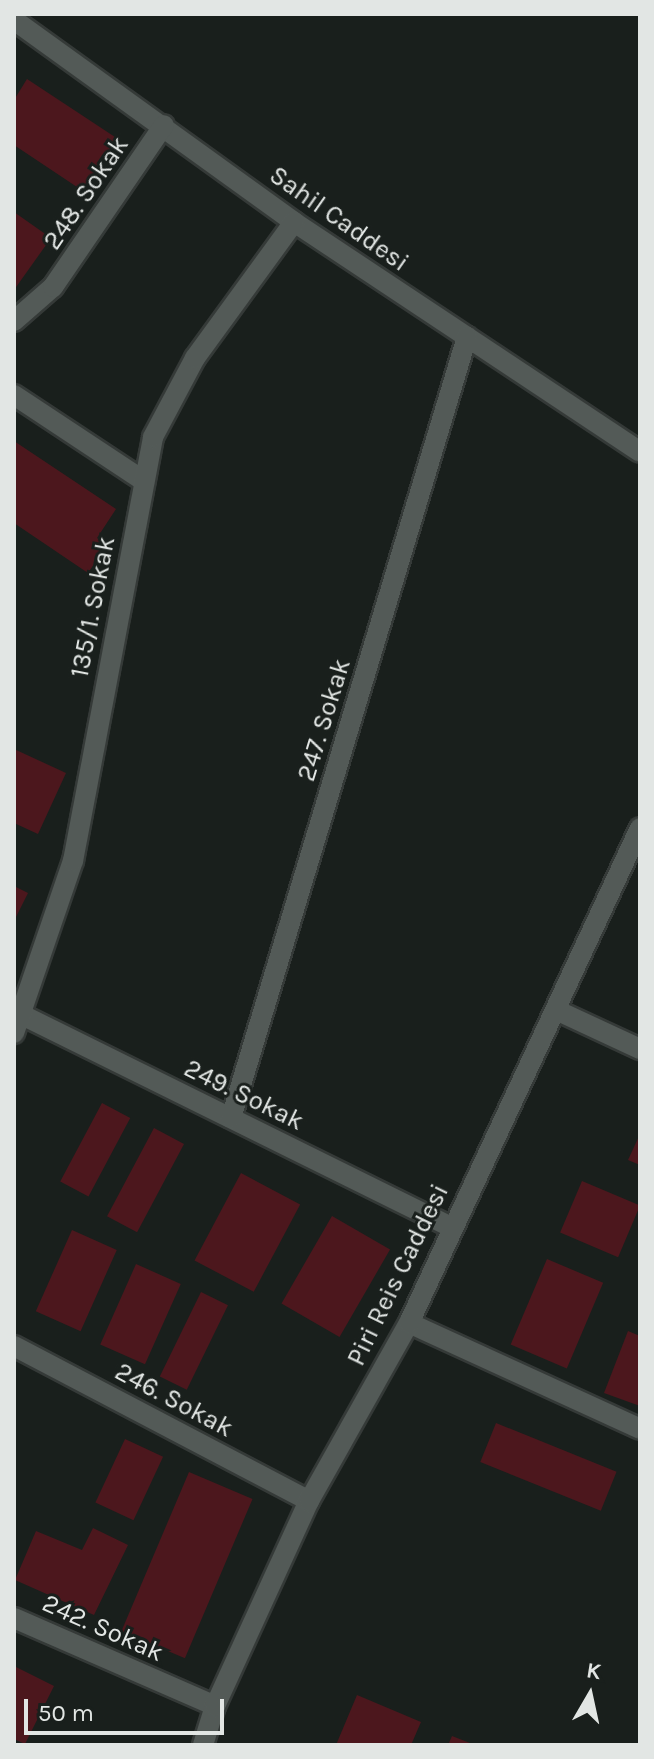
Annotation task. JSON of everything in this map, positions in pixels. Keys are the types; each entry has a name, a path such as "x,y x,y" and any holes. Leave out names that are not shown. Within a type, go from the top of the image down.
{"street":[{"name":"Sahil Caddesi","path":"14,20 164,125 294,222 640,452"},
{"name":"248. Sokak","path":"14,321 53,287 164,125"},
{"name":"135/1. Sokak","path":"16,1019 73,861 153,437 195,358 294,222"},
{"name":"247. Sokak","path":"231,1118 467,337"},
{"path":"14,395 144,481"},
{"name":"Piri Reis Caddesi","path":"203,1745 215,1706 309,1501 409,1323 451,1227 640,828"},
{"path":"556,1010 640,1049"},
{"name":"249. Sokak","path":"16,1019 231,1118 451,1227"},
{"path":"409,1323 640,1429"},
{"name":"246. Sokak","path":"14,1346 309,1501"},
{"name":"242. Sokak","path":"14,1618 215,1706"}],"building":[{"path":"27,79 118,139 83,191 14,145 14,100"},
{"path":"14,212 51,238 14,290"},
{"path":"14,441 116,509 97,538 107,545 88,573 14,523"},
{"path":"14,749 66,773 38,834 14,823"},
{"path":"14,886 28,893 14,921"},
{"path":"102,1103 130,1118 88,1197 60,1182"},
{"path":"154,1128 184,1144 137,1232 107,1216"},
{"path":"640,1134 640,1165 628,1160"},
{"path":"241,1173 300,1204 254,1292 195,1260"},
{"path":"582,1181 640,1206 618,1257 560,1233"},
{"path":"332,1216 390,1250 340,1337 282,1303"},
{"path":"72,1230 117,1250 81,1331 36,1311"},
{"path":"547,1259 603,1283 567,1368 511,1345"},
{"path":"136,1264 181,1284 145,1364 100,1344"},
{"path":"201,1292 228,1305 187,1390 160,1376"},
{"path":"628,1331 640,1336 640,1406 604,1393"},
{"path":"496,1423 617,1472 601,1511 480,1462"},
{"path":"125,1439 163,1457 133,1520 95,1502"},
{"path":"189,1472 253,1499 185,1658 121,1631"},
{"path":"93,1528 128,1545 94,1615 15,1580 36,1531 82,1550"},
{"path":"14,1666 54,1686 25,1744 14,1739"},
{"path":"357,1695 421,1722 411,1745 336,1745"},
{"path":"452,1736 475,1745 448,1745"}]}
